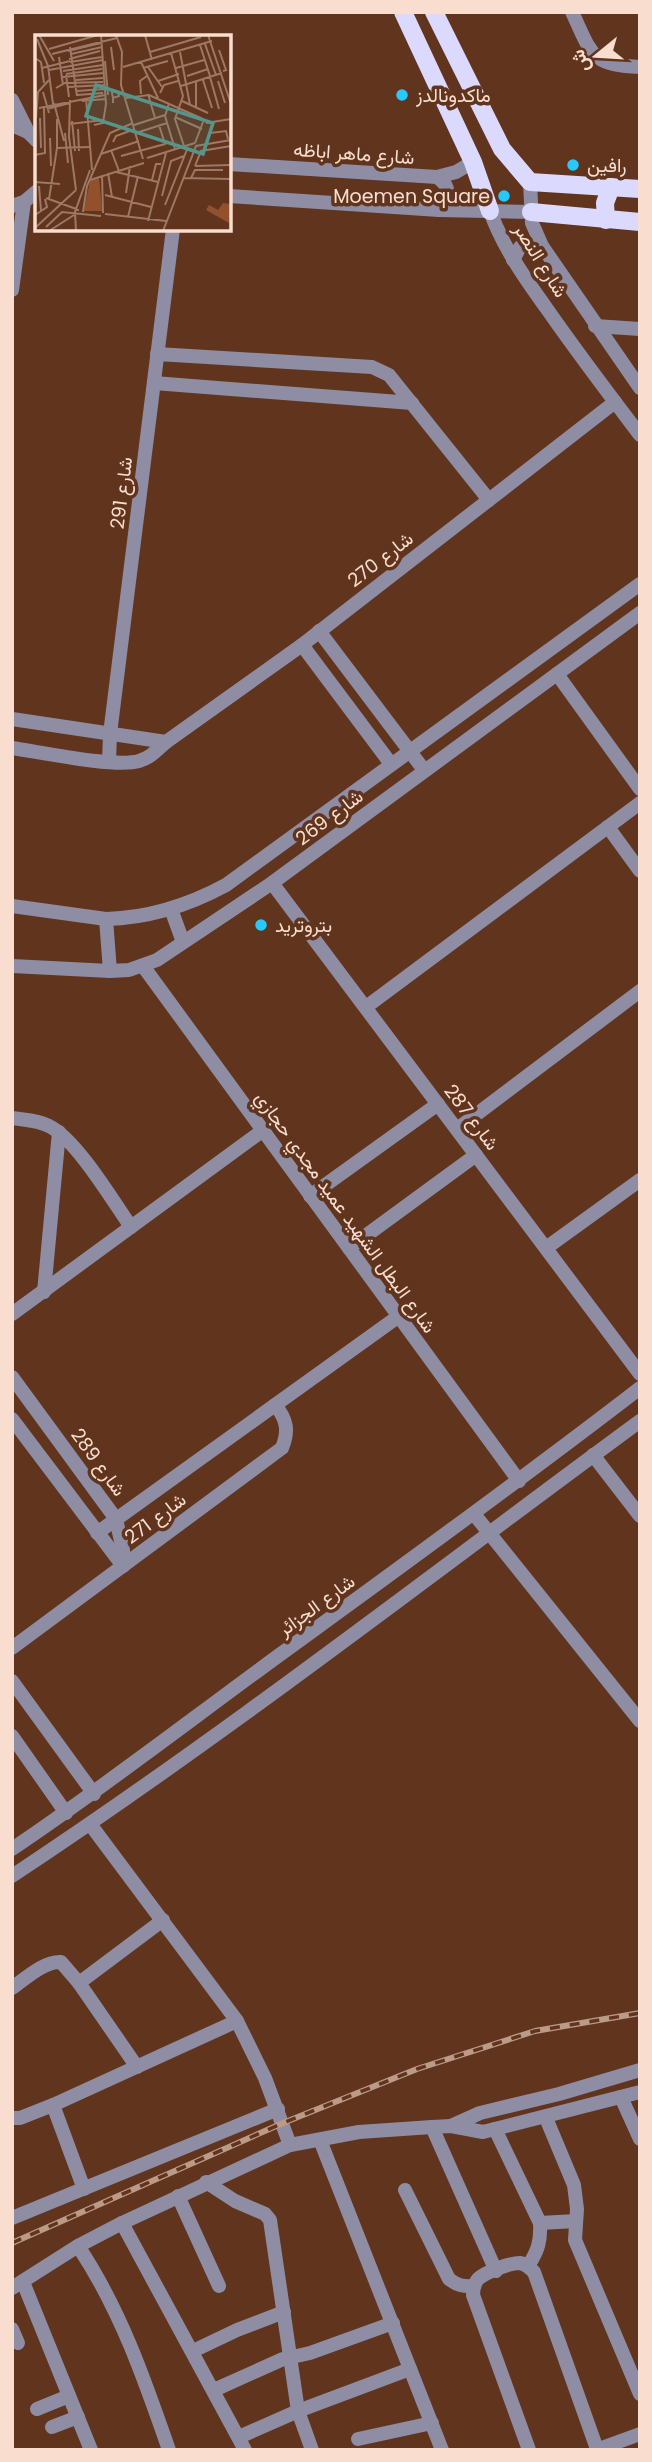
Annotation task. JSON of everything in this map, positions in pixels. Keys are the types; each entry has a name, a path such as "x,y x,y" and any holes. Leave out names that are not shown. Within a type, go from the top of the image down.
{"main road":[{"name":"شارع النصر","path":"403,12 473,162 490,211"},
{"path":"434,12 502,149 530,182 640,189"},
{"path":"606,220 605,203 611,187"},
{"path":"531,212 640,222"}],"street":[{"path":"572,12 589,49 601,62 640,67"},
{"path":"12,100 32,136"},
{"path":"12,125 32,136"},
{"name":"شارع ماهر اباظه","path":"231,164 437,177 456,172 473,162"},
{"path":"437,177 449,193 439,210"},
{"name":"شارع النصر","path":"530,182 531,212 542,246 640,388"},
{"path":"12,290 18,204 35,192"},
{"path":"231,196 439,210 531,212"},
{"name":"شارع النصر","path":"490,211 497,231 513,260 640,435"},
{"name":"شارع 291","path":"108,762 173,231"},
{"path":"513,260 520,247 527,244 542,246"},
{"path":"596,326 640,329"},
{"path":"157,354 372,367 389,375 489,500"},
{"path":"154,383 412,403"},
{"name":"شارع 270","path":"12,748 108,762 137,762 151,756 166,742 302,645 615,402"},
{"name":"شارع 269","path":"12,906 121,919 191,903 226,885 640,584"},
{"name":"شارع 269","path":"12,966 110,971 143,966 183,943 272,883 640,613"},
{"path":"319,631 424,770"},
{"path":"302,645 391,764"},
{"path":"557,674 640,789"},
{"path":"12,719 166,742"},
{"path":"366,1007 640,803"},
{"path":"608,827 640,871"},
{"name":"شارع 287","path":"272,883 640,1374"},
{"path":"171,909 183,943"},
{"path":"106,919 110,971"},
{"name":"شارع البطل الشهيد عميد مجدي حجازي","path":"143,966 519,1481"},
{"path":"457,1129 640,991"},
{"path":"310,1196 438,1104"},
{"path":"12,1118 38,1122 59,1132 72,1144 131,1227"},
{"path":"12,1314 262,1130"},
{"path":"44,1292 59,1132"},
{"path":"349,1248 476,1155"},
{"path":"545,1248 640,1180"},
{"name":"شارع 271","path":"97,1532 399,1315"},
{"name":"شارع 289","path":"12,1377 116,1519 123,1550 122,1566"},
{"name":"شارع الجزائر","path":"12,1849 94,1794 519,1481 640,1388"},
{"name":"شارع 271","path":"12,1648 282,1448 287,1425 283,1414 275,1405"},
{"path":"12,1419 122,1566"},
{"path":"12,1876 90,1824 640,1421"},
{"path":"593,1455 640,1517"},
{"path":"474,1514 640,1721"},
{"path":"417,1554 433,1573"},
{"path":"302,1639 317,1659"},
{"path":"12,1681 94,1794"},
{"path":"12,1735 66,1813"},
{"path":"90,1824 237,2021 278,2109 290,2145"},
{"path":"79,1983 163,1920"},
{"path":"12,1988 55,1961 65,1965 137,2067"},
{"path":"12,2118 20,2118 53,2105 237,2021"},
{"path":"451,2126 481,2113 640,2070"},
{"path":"91,2450 18,2285 78,2246 122,2223 290,2145 359,2132 432,2127 451,2126 483,2132 640,2092"},
{"path":"621,2097 640,2139"},
{"path":"53,2105 84,2189"},
{"path":"12,2218 278,2109"},
{"path":"546,2118 577,2197 575,2240 640,2395"},
{"path":"432,2127 496,2271"},
{"path":"495,2129 540,2223 541,2239 537,2253 527,2266"},
{"path":"320,2140 442,2450"},
{"path":"206,2182 235,2201 265,2214 270,2220 298,2411 312,2450"},
{"path":"405,2190 449,2279 465,2287 474,2286"},
{"path":"178,2196 219,2286"},
{"path":"540,2223 576,2221"},
{"path":"122,2223 242,2443 298,2411 410,2369"},
{"path":"78,2246 114,2306 142,2371 169,2450"},
{"path":"529,2450 472,2295 479,2279 512,2264 527,2266 534,2272 596,2450 639,2436"},
{"path":"193,2351 284,2312"},
{"path":"214,2390 275,2362 310,2353 393,2323"},
{"path":"37,2409 69,2396"},
{"path":"52,2427 78,2417"},
{"path":"358,2439 432,2423"}],"railway":[{"path":"12,2243 283,2123 417,2069 535,2031 640,2013"}],"place":[{"name":"ماكدونالدز","path":"402,95"},
{"name":"رافين","path":"573,165"},
{"name":"Moemen Square","path":"504,196"},
{"name":"بتروتريد","path":"261,925"}]}
